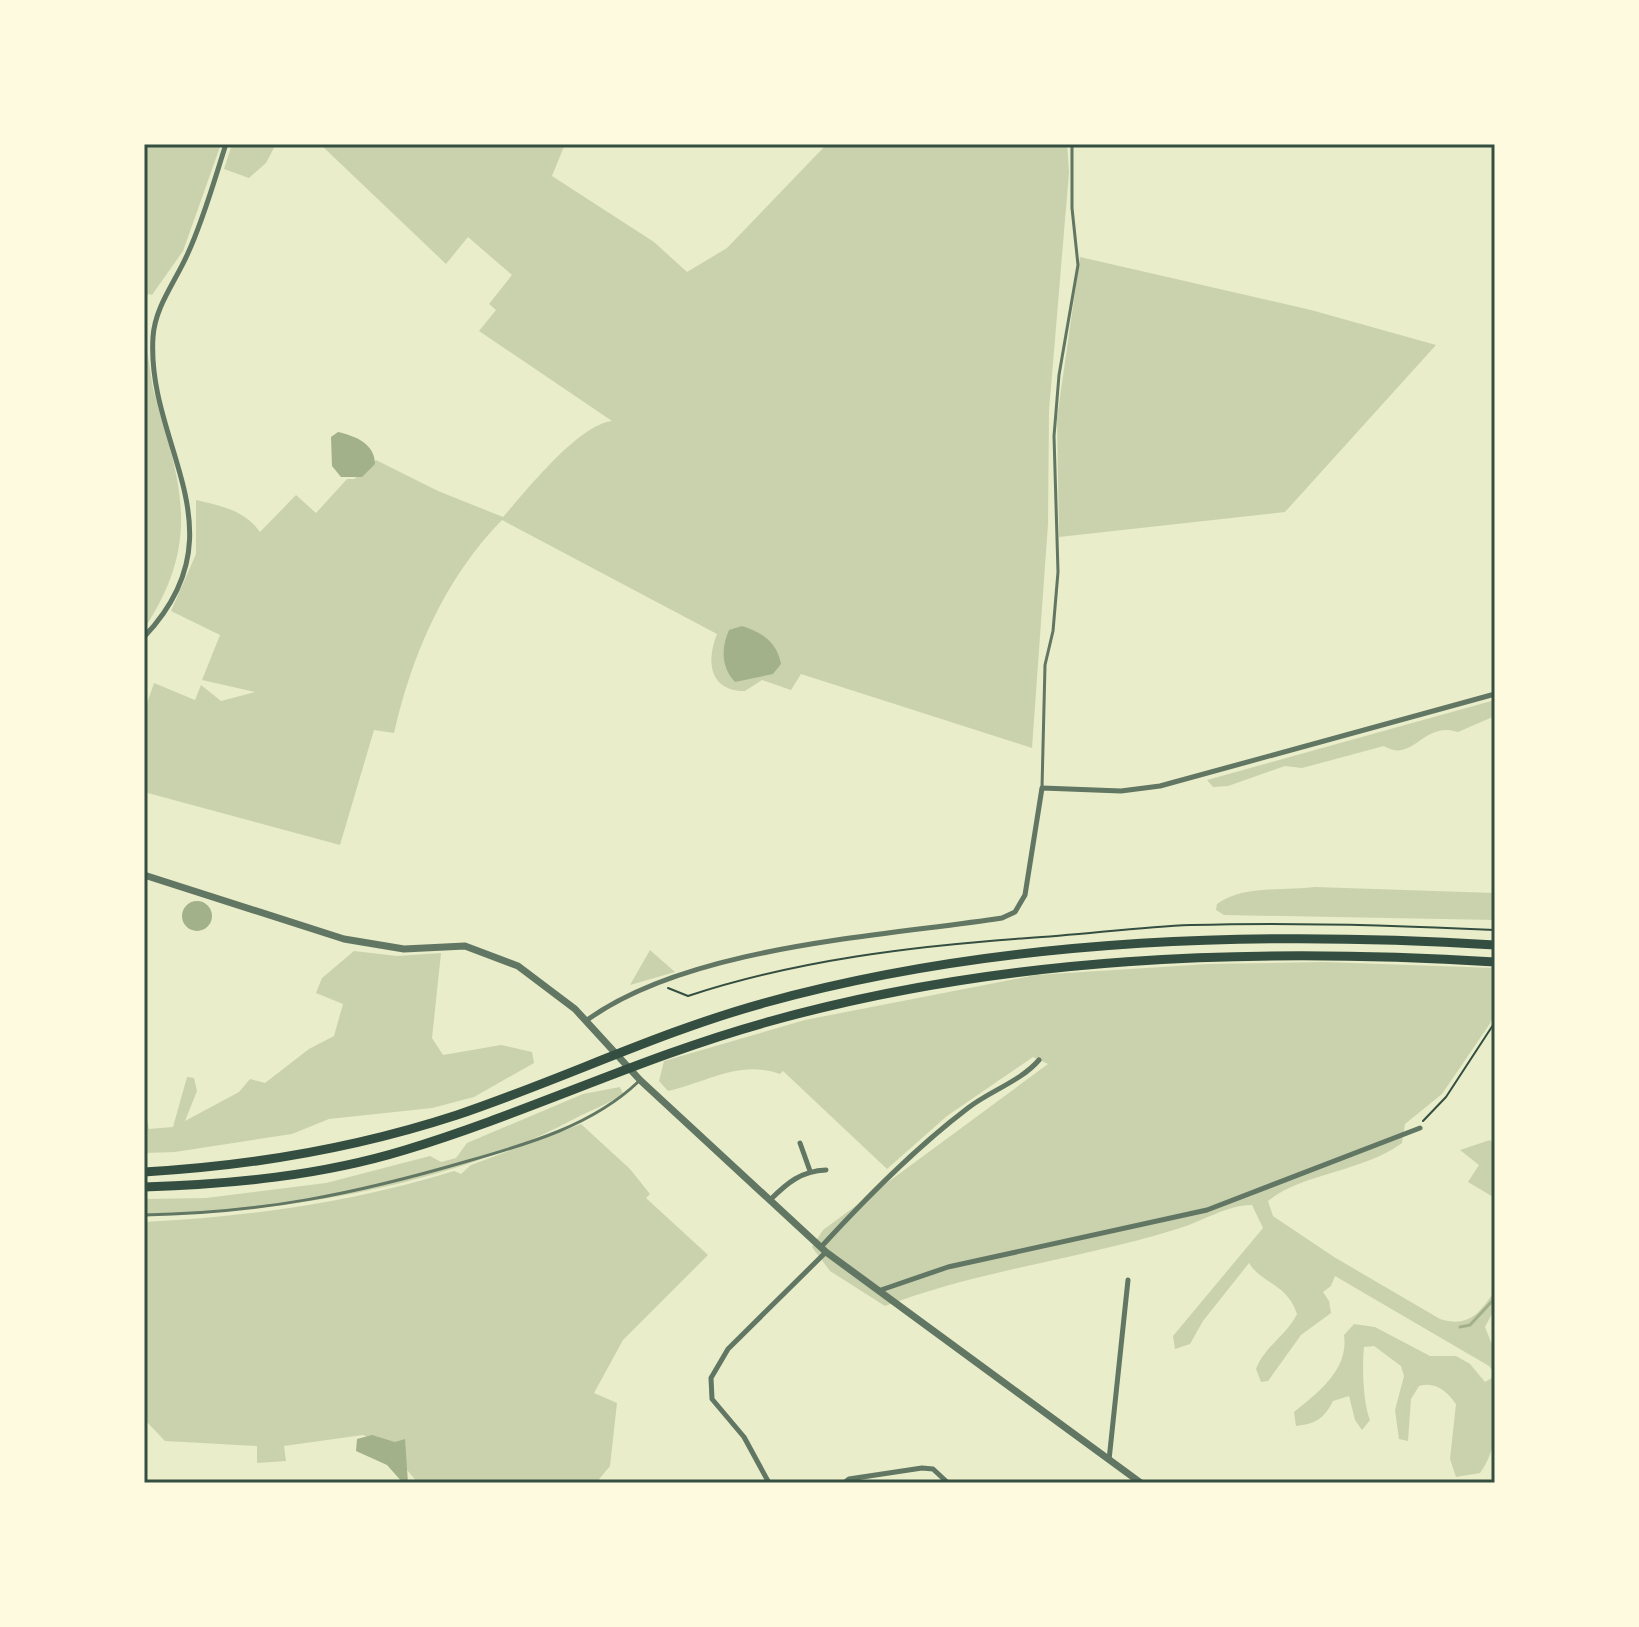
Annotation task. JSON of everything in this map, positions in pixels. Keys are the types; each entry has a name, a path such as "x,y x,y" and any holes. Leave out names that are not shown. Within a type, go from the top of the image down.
{"highway":[{"path":"144,1172 273,1159 397,1133 522,1092 722,1015 838,984 932,966 1058,952 1203,943 1355,941 1495,945"},
{"path":"144,1187 219,1185 296,1175 403,1151 731,1033 812,1010 948,982 1091,965 1203,959 1340,957 1495,962"}],"street":[{"path":"144,637 174,593 191,541 180,465 157,385 153,334 158,312 202,219 226,144"},
{"path":"587,1020 630,994 708,967 908,929 1002,918 1015,912 1025,895 1042,788 1121,791 1160,786 1495,694"},
{"path":"144,875 344,939 404,949 465,946 485,951 530,973 587,1020 640,1080 824,1250 1141,1483"},
{"path":"769,1483 744,1437 712,1399 711,1378 728,1349 935,1135 1039,1060"},
{"path":"881,1290 948,1267 1207,1210 1420,1128"},
{"path":"800,1143 810,1171"},
{"path":"770,1200 789,1182 810,1171 826,1170"},
{"path":"1109,1460 1128,1280"},
{"path":"844,1483 849,1479 922,1468 933,1469 948,1483"}],"lane":[{"path":"1042,788 1045,665 1053,631 1058,572 1054,436 1059,375 1078,265 1072,208 1072,144"},
{"path":"144,1215 258,1210 383,1186 495,1153 579,1121 619,1100 640,1080"}],"path":[{"path":"1412,1130 1446,1097 1495,1022"}],"shaded area":[{"path":"144,144 221,144 183,251 152,295 148,294 144,306"},
{"path":"232,144 276,144 266,163 249,178 224,169"},
{"path":"320,144 565,144 552,176 654,242 687,272 727,248 827,144 1067,144 1069,172 1049,411 1048,524 1032,748 801,674 791,690 762,680 745,691 733,690 724,686 713,673 712,654 717,634 502,520 464,567 433,619 410,675 394,733 374,730 340,845 144,792 144,712 154,683 195,700 201,685 221,701 255,692 202,680 220,635 171,611 196,554 196,500 240,514 260,532 296,495 316,513 347,479 354,479 376,460 438,491 503,517 569,446 599,425 612,421 479,331 496,310 489,304 512,275 468,237 446,264"},
{"path":"1080,257 1311,310 1436,345 1285,512 1059,537 1057,418"},
{"path":"144,343 153,389 173,459 181,514 180,541 174,569 144,629"},
{"path":"338,432 358,439 372,451 375,464 362,477 341,477 332,466 331,437"},
{"path":"742,626 763,635 776,650 781,664 773,674 735,682 730,676 725,664 725,644 729,630"},
{"path":"1495,700 1495,716 1458,732 1436,732 1403,750 1384,746 1302,768 1285,766 1228,786 1213,787 1207,780"},
{"path":"1315,887 1495,893 1495,920 1224,915 1216,910 1217,904 1239,894"},
{"path":"197,901 208,905 212,916 208,927 197,931 186,927 182,916 186,905"},
{"path":"650,950 675,972 630,985"},
{"path":"354,951 397,956 441,953 432,1038 443,1055 501,1045 532,1052 534,1063 474,1097 432,1108 329,1119 292,1134 175,1152 144,1153 144,1105 149,1129 173,1127 187,1077 194,1078 197,1091 185,1121 239,1092 250,1079 265,1083 309,1049 334,1036 343,1004 316,993 322,978"},
{"path":"1324,962 1495,968 1495,1013 1489,1025 1442,1094 1405,1124 1402,1143 1369,1160 1298,1184 1268,1201 1273,1216 1334,1257 1440,1319 1466,1320 1479,1312 1495,1290 1495,1308 1485,1327 1495,1352 1495,1374 1489,1366 1335,1276 1331,1286 1323,1292 1329,1301 1331,1313 1301,1335 1268,1381 1261,1382 1256,1369 1260,1361 1297,1314 1287,1296 1249,1263 1203,1321 1190,1344 1175,1349 1173,1336 1263,1228 1252,1205 1233,1208 1140,1239 957,1283 885,1306 830,1271 812,1247 823,1230 1048,1064 1033,1057 947,1116 887,1169 783,1071 780,1074 751,1069 737,1071 668,1091 659,1081 664,1061 805,1020 1036,975 1208,964"},
{"path":"620,1087 623,1094 617,1098 526,1142 420,1178 309,1201 198,1213 144,1215 144,1199 206,1198 326,1183 430,1156 441,1162 456,1158 467,1143 583,1094"},
{"path":"581,1124 630,1169 650,1194 646,1198 708,1255 623,1340 594,1393 617,1403 610,1466 596,1483 418,1483 386,1445 363,1435 284,1446 286,1461 257,1463 257,1446 165,1441 144,1419 144,1222 300,1206 377,1192 454,1171 461,1174 471,1165"},
{"path":"1490,1140 1495,1146 1495,1198 1468,1182 1479,1165 1460,1150"},
{"path":"1354,1324 1375,1327 1430,1356 1456,1356 1470,1364 1485,1382 1495,1376 1494,1439 1480,1473 1456,1477 1450,1459 1456,1404 1445,1391 1435,1386 1419,1386 1411,1399 1408,1441 1399,1439 1395,1410 1404,1376 1401,1366 1374,1346 1364,1347 1364,1384 1370,1420 1362,1430 1355,1420 1349,1396 1333,1401 1318,1420 1296,1426 1294,1412 1322,1388 1337,1369 1342,1359 1344,1335"},
{"path":"372,1435 395,1442 405,1439 408,1483 403,1483 387,1465 356,1451 357,1439"}],"waterway":[{"path":"1460,1327 1470,1325 1495,1298"}]}
